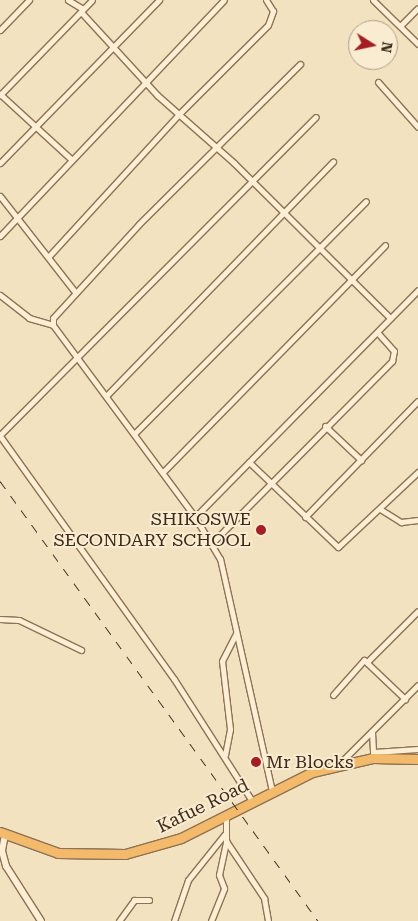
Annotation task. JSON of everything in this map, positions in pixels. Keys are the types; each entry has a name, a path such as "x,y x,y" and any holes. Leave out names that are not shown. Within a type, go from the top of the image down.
{"highway":[{"name":"Kafue Road","path":"2,834 52,852 114,855 165,844 226,818 272,791 339,764 373,755 418,758"}],"street":[{"path":"0,30 29,0"},
{"path":"68,0 82,10 178,115 250,181 350,281 390,318"},
{"path":"70,159 0,94 92,0"},
{"path":"0,163 159,0"},
{"path":"0,236 70,159 224,0"},
{"path":"49,256 178,115 272,21 273,11 266,0"},
{"path":"373,0 418,44"},
{"path":"400,26 418,8"},
{"path":"53,325 55,313 214,147 300,64"},
{"path":"378,82 418,127"},
{"path":"252,801 225,755 0,436 250,181 316,117"},
{"path":"107,395 333,162"},
{"path":"0,196 49,256 75,292"},
{"path":"136,433 317,247 366,201"},
{"path":"164,471 385,245"},
{"path":"195,517 416,291"},
{"path":"0,295 29,318 53,325 136,433 213,542 272,791"},
{"path":"213,542 325,426 392,361 394,351 377,332"},
{"path":"305,517 418,401"},
{"path":"325,426 361,460"},
{"path":"249,462 269,484 338,547 418,472"},
{"path":"380,509 401,522 418,520"},
{"path":"367,662 418,611"},
{"path":"0,619 19,620 81,650"},
{"path":"225,755 230,728 222,661 236,633"},
{"path":"333,695 361,662 367,662 405,699"},
{"path":"339,764 418,685"},
{"path":"372,732 373,755 418,749"},
{"path":"212,921 224,888 219,875 226,841 226,818"},
{"path":"174,921 184,886 223,840 226,818"},
{"path":"2,834 2,851 6,866 41,921"},
{"path":"226,841 264,898 268,921"},
{"path":"120,921 134,900 149,900"}],"railway":[{"path":"0,481 318,921"}],"place":[{"name":"SHIKOSWE SECONDARY SCHOOL","path":"261,530"},
{"name":"Mr Blocks","path":"256,762"}]}
